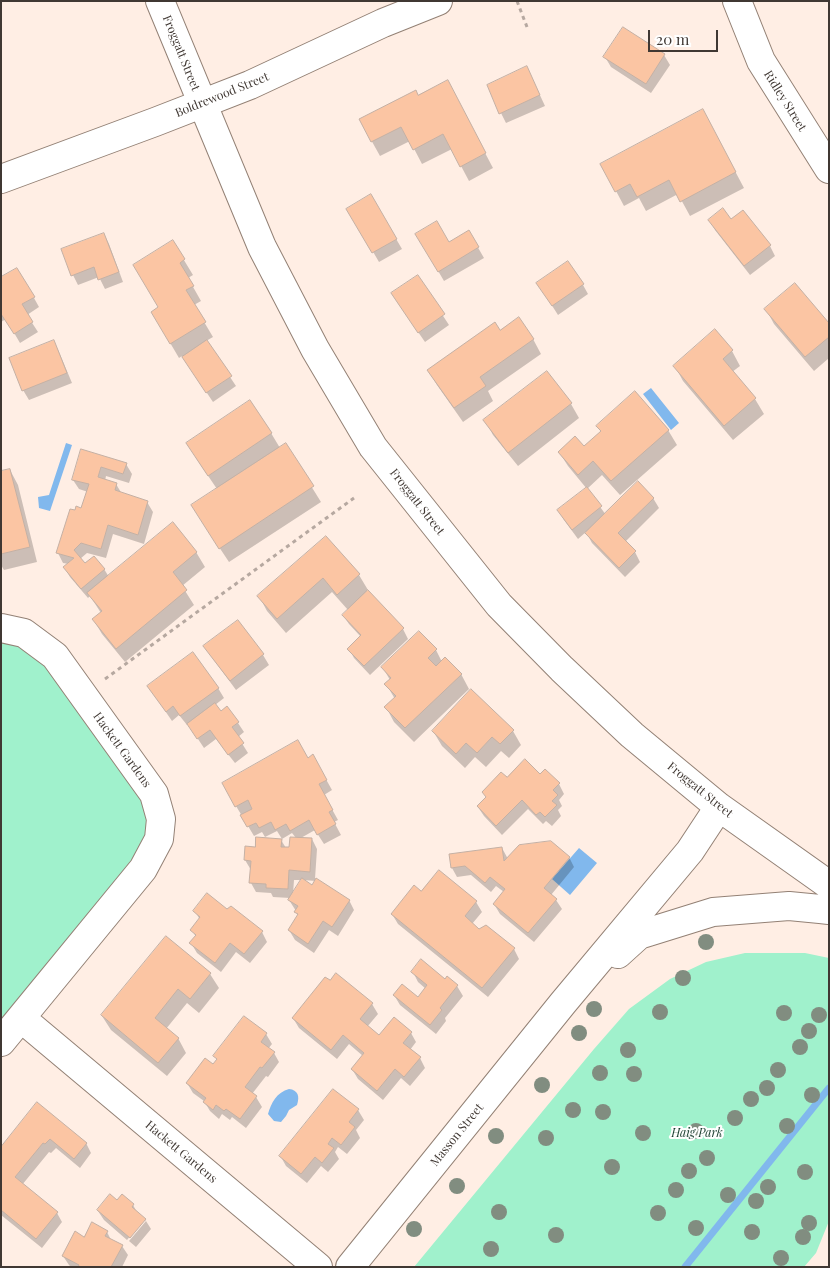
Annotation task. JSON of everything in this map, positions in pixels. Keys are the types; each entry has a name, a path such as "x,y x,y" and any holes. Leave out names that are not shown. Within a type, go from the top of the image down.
{"street":[{"name":"Froggatt Street","path":"160,1 262,247 315,349 373,447 499,605 562,669 625,728 719,807 829,885"},
{"name":"Boldrewood Street","path":"1,179 250,85 383,23 438,1"},
{"name":"Ridley Street","path":"736,1 760,61 829,169"},
{"name":"Hackett Gardens","path":"1,628 24,633 55,656 154,794 161,819 159,840 144,869 1,1042"},
{"name":"Masson Street","path":"350,1267 563,1003 690,851 719,807"},
{"name":"Masson Street","path":"563,1003 639,935 713,912 789,906 829,910"},
{"name":"Hackett Gardens","path":"21,1018 318,1267"}],"path":[{"path":"517,1 527,26"},
{"path":"105,679 354,498"}],"green space":[{"path":"1,636 40,655 147,809 150,838 1,1029"},
{"name":"Haig Park","path":"745,953 805,953 829,958 829,1221 816,1253 804,1267 414,1267 629,1009 670,979 706,962"}],"water":[{"path":"651,388 679,423 671,430 643,394"},
{"path":"66,443 72,445 50,511 39,508 38,497 49,495"},
{"path":"579,848 597,863 570,895 552,879"},
{"path":"289,1089 298,1094 297,1105 289,1110 281,1122 274,1121 268,1114 271,1106 278,1095"}],"building":[{"path":"623,27 665,54 646,84 603,57"},
{"path":"527,66 540,95 499,114 487,85"},
{"path":"448,80 486,153 460,167 443,134 413,150 401,127 371,142 359,119 416,90 418,95"},
{"path":"703,109 736,172 680,202 669,180 637,197 630,184 615,192 600,164"},
{"path":"371,194 397,239 372,253 346,209"},
{"path":"723,208 731,219 743,210 771,245 744,266 708,220"},
{"path":"437,221 449,242 469,230 479,247 438,272 415,234"},
{"path":"104,233 119,272 98,280 94,267 71,276 61,249"},
{"path":"173,240 185,259 180,263 194,286 186,290 206,322 170,344 151,312 158,307 133,265"},
{"path":"568,261 584,284 552,306 536,283"},
{"path":"17,268 35,297 22,304 33,322 14,334 1,314 1,277"},
{"path":"418,275 445,314 418,333 391,293"},
{"path":"795,283 829,323 829,337 805,357 764,309"},
{"path":"519,317 534,339 480,377 486,386 454,408 427,370 495,322 500,330"},
{"path":"715,329 733,350 723,359 756,398 724,426 673,366"},
{"path":"54,340 67,373 22,391 9,358"},
{"path":"207,340 232,376 206,393 182,357"},
{"path":"547,371 572,403 508,453 483,420"},
{"path":"635,391 669,430 611,481 593,461 578,475 558,452 575,436 584,446 601,431 596,426"},
{"path":"250,400 272,433 208,476 186,443"},
{"path":"286,443 314,486 219,549 191,505"},
{"path":"81,449 127,463 123,474 101,467 98,477 117,483 115,490 148,501 138,535 108,525 101,549 81,543 74,550 85,563 94,556 105,569 81,589 63,567 74,558 56,553 70,509 75,510 76,506 81,508 89,484 72,480"},
{"path":"10,469 30,547 1,554 1,471"},
{"path":"638,481 654,498 618,533 636,551 619,568 585,533"},
{"path":"587,487 602,506 572,530 557,510"},
{"path":"173,522 197,552 173,572 187,590 116,649 92,619 102,611 87,593"},
{"path":"326,536 360,574 337,595 323,578 277,619 257,596"},
{"path":"368,590 404,628 364,666 347,649 361,635 342,615"},
{"path":"238,620 264,654 230,681 203,646"},
{"path":"419,631 437,649 428,658 436,666 445,657 462,674 405,728 384,707 396,696 384,684 391,678 381,667"},
{"path":"193,652 219,688 180,716 173,706 166,712 147,686"},
{"path":"471,689 514,730 500,744 492,737 477,753 466,743 456,754 432,731"},
{"path":"215,703 221,711 227,706 239,722 232,727 244,743 228,755 210,730 197,739 187,724"},
{"path":"298,740 308,758 313,754 327,780 319,784 333,810 329,812 336,824 317,835 309,820 290,831 286,824 275,830 271,822 259,828 256,823 247,827 240,815 252,809 248,800 235,807 222,783"},
{"path":"525,759 540,774 545,769 560,783 553,790 558,795 552,801 557,805 545,817 540,812 536,815 522,800 496,826 477,806 486,797 482,792 501,772 507,777"},
{"path":"256,837 282,839 281,847 289,847 290,837 312,838 310,872 289,870 288,889 266,888 266,884 249,883 251,861 244,860 245,846 255,847"},
{"path":"551,841 570,857 544,888 557,899 528,933 493,904 505,889 490,877 485,883 465,866 451,868 449,854 502,847 504,861 519,845"},
{"path":"439,870 477,901 465,916 479,929 486,925 515,948 482,988 391,914 414,885 421,891"},
{"path":"302,878 312,885 316,878 350,900 332,927 323,921 308,944 288,930 298,914 294,912 298,906 288,900"},
{"path":"207,893 227,909 231,906 263,931 244,954 230,943 215,963 189,943 196,935 190,930 200,917 193,911"},
{"path":"166,936 211,973 190,999 178,989 155,1018 179,1038 158,1063 101,1015"},
{"path":"421,959 445,979 447,976 458,985 440,1008 442,1010 430,1025 393,995 402,984 418,997 427,985 411,972"},
{"path":"336,973 373,1003 360,1019 379,1035 394,1017 412,1032 403,1043 421,1057 404,1077 395,1069 377,1091 351,1069 364,1053 343,1035 331,1050 292,1018 325,977 330,980"},
{"path":"244,1016 267,1033 261,1042 275,1052 262,1068 260,1067 245,1087 257,1096 240,1119 226,1109 224,1111 216,1105 213,1110 203,1102 206,1098 186,1083 205,1058 213,1064 217,1059 213,1056"},
{"path":"333,1089 359,1109 349,1122 355,1127 341,1145 332,1138 328,1144 334,1148 322,1163 315,1157 301,1174 279,1156"},
{"path":"37,1102 87,1143 74,1159 50,1139 45,1144 43,1143 15,1177 58,1212 36,1239 1,1210 1,1147"},
{"path":"110,1194 117,1200 122,1194 134,1204 132,1207 146,1219 130,1238 97,1210"},
{"path":"92,1222 108,1231 105,1236 123,1245 111,1267 78,1267 79,1265 62,1256 75,1231 84,1237"}],"waterway":[{"path":"685,1267 829,1088"}]}
